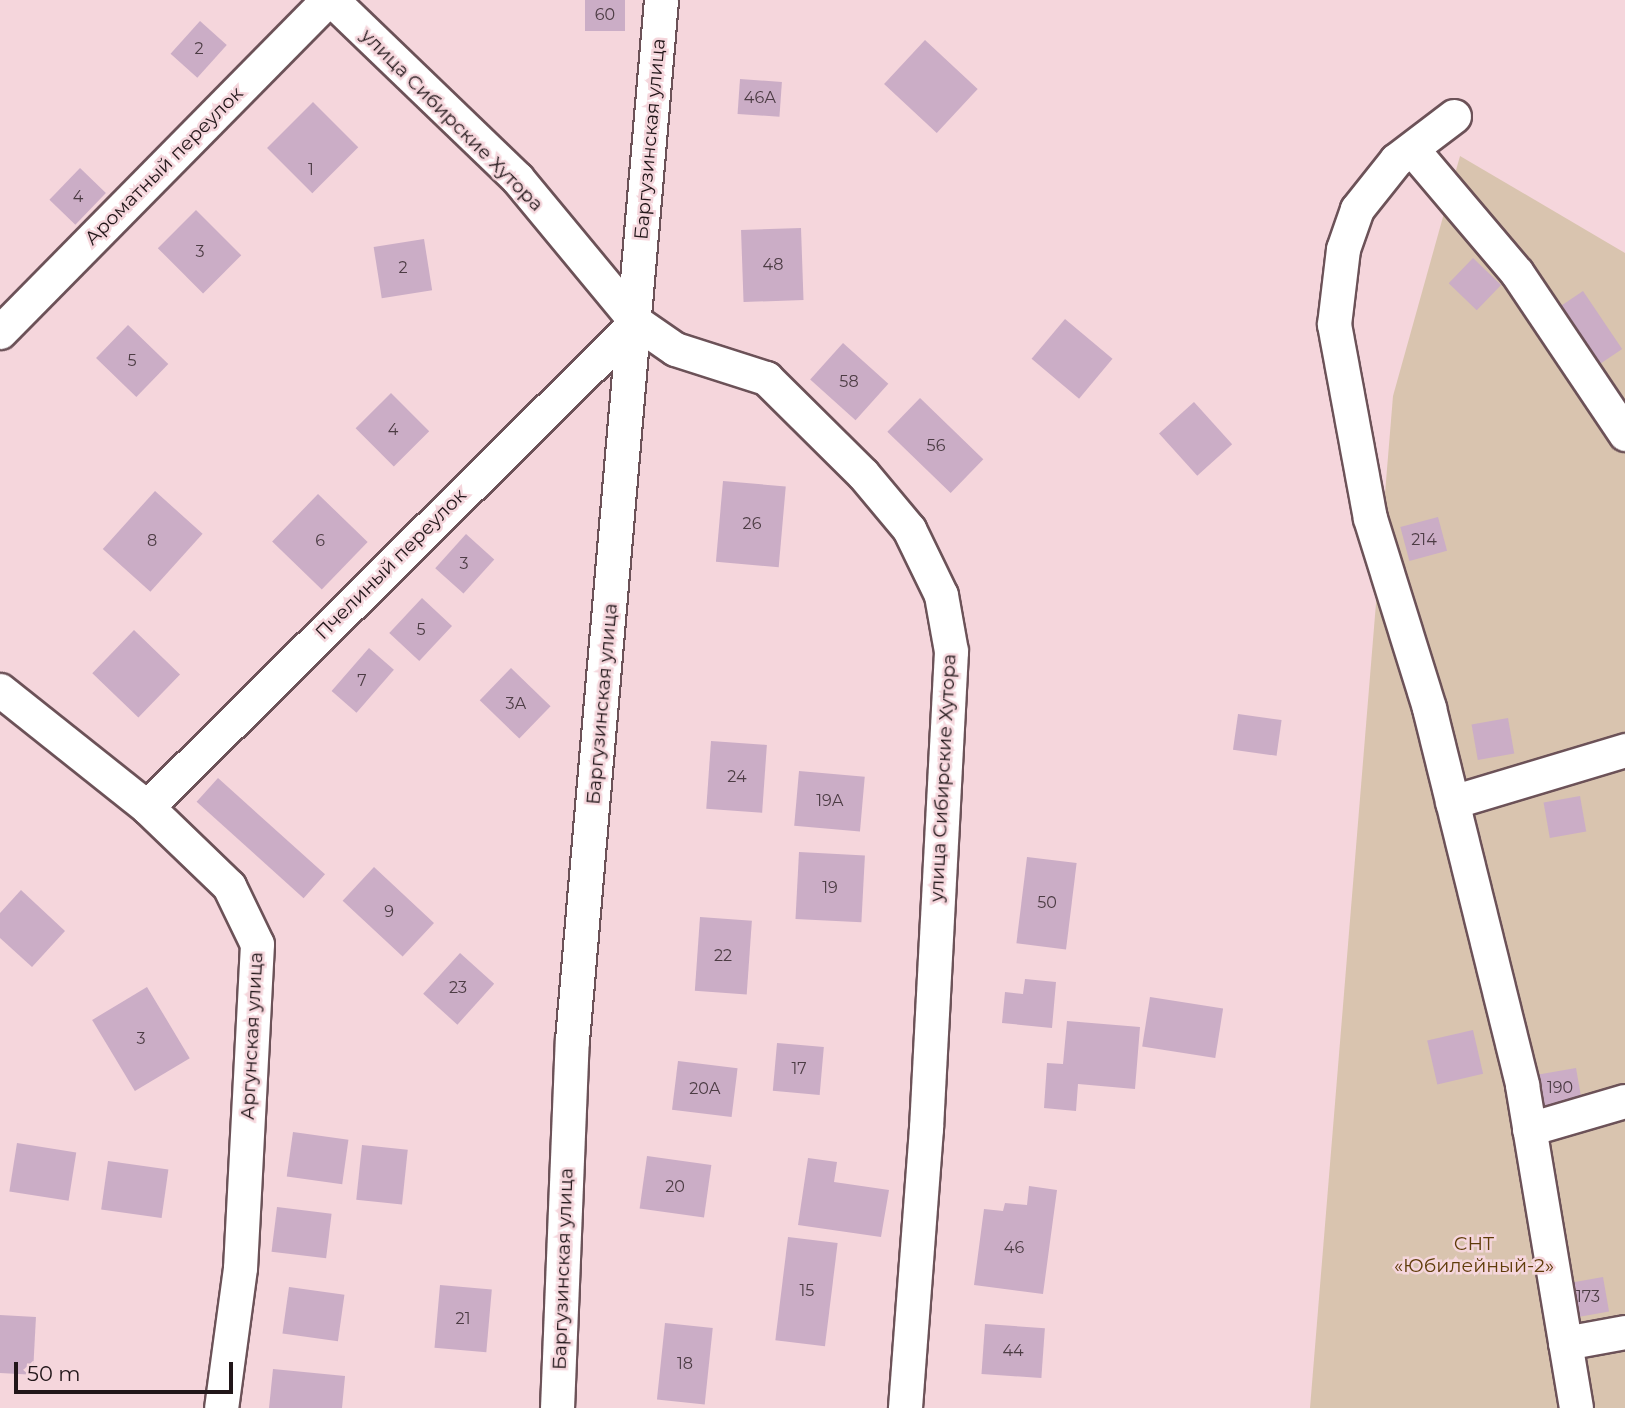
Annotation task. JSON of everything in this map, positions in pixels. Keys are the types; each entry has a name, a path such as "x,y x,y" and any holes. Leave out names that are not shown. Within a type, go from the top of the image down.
{"street":[{"name":"улица Сибирские Хутора","path":"330,0 517,178 636,322 675,349 766,378 863,474 909,529 941,595 951,651 926,1128 905,1408"},
{"name":"Ароматный переулок","path":"0,332 330,0"},
{"name":"Баргузинская улица","path":"557,1408 572,1040 662,0"},
{"path":"1454,116 1396,160 1357,209 1343,249 1334,324 1370,518 1429,708 1522,1085 1576,1408"},
{"path":"1412,149 1517,273 1625,434"},
{"name":"Пчелиный переулок","path":"146,807 636,322"},
{"name":"Аргунская улица","path":"0,690 146,807 229,886 257,944 240,1268 221,1408"},
{"path":"1452,802 1625,750"},
{"path":"1529,1129 1625,1101"},
{"path":"1565,1343 1625,1332"}],"green space":[{"name":"СНТ «Юбилейный-2»","path":"1460,156 1625,253 1625,1408 1310,1408 1393,396"}],"building":[{"path":"585,0 625,0 625,31 585,31"},
{"path":"200,21 227,45 197,78 171,54"},
{"path":"925,40 978,89 937,133 884,84"},
{"path":"740,79 782,82 779,117 738,114"},
{"path":"313,102 358,147 312,193 267,148"},
{"path":"80,168 106,193 75,225 49,200"},
{"path":"196,210 241,255 203,293 158,248"},
{"path":"801,228 804,300 744,302 741,230"},
{"path":"424,239 432,290 382,298 374,247"},
{"path":"1473,258 1501,285 1477,310 1449,283"},
{"path":"1583,291 1622,349 1594,368 1555,310"},
{"path":"1065,319 1112,359 1079,399 1032,359"},
{"path":"128,325 168,364 136,397 96,358"},
{"path":"843,343 888,384 856,420 810,379"},
{"path":"391,393 429,431 394,467 356,428"},
{"path":"920,398 983,459 951,493 887,432"},
{"path":"1194,402 1232,444 1197,476 1159,433"},
{"path":"723,481 786,486 779,567 716,562"},
{"path":"155,491 203,534 150,592 103,549"},
{"path":"318,494 368,542 322,589 272,541"},
{"path":"1438,517 1447,551 1409,561 1400,527"},
{"path":"466,534 494,559 463,594 435,568"},
{"path":"422,598 452,626 419,661 389,633"},
{"path":"134,630 180,674 138,718 92,673"},
{"path":"369,648 394,670 357,713 332,691"},
{"path":"511,668 551,706 519,739 480,700"},
{"path":"1238,714 1282,720 1277,756 1233,750"},
{"path":"1508,718 1514,753 1478,760 1472,724"},
{"path":"711,741 767,745 762,813 706,809"},
{"path":"799,771 865,777 860,832 794,826"},
{"path":"218,778 325,874 304,898 197,802"},
{"path":"1580,796 1586,831 1550,838 1544,802"},
{"path":"799,852 865,855 861,922 795,919"},
{"path":"1027,857 1077,863 1066,949 1016,943"},
{"path":"374,867 434,923 403,957 343,901"},
{"path":"21,890 65,931 32,967 0,938 0,913"},
{"path":"700,917 752,921 747,994 695,991"},
{"path":"460,953 494,984 457,1025 423,994"},
{"path":"1025,979 1056,982 1052,1028 1002,1023 1005,992 1023,994"},
{"path":"147,987 190,1058 135,1091 92,1020"},
{"path":"1150,997 1223,1009 1215,1058 1142,1046"},
{"path":"1067,1021 1140,1027 1135,1089 1078,1084 1076,1111 1044,1108 1047,1063 1063,1064"},
{"path":"1473,1030 1483,1074 1437,1084 1427,1041"},
{"path":"777,1043 824,1047 820,1095 773,1091"},
{"path":"678,1061 738,1068 732,1117 672,1110"},
{"path":"1576,1068 1582,1103 1545,1110 1539,1075"},
{"path":"293,1132 348,1140 342,1184 287,1177"},
{"path":"17,1143 76,1152 69,1201 9,1191"},
{"path":"362,1145 408,1150 402,1205 356,1200"},
{"path":"647,1156 711,1165 704,1218 640,1208"},
{"path":"808,1158 837,1162 834,1182 889,1190 881,1237 798,1225"},
{"path":"108,1161 168,1169 162,1218 101,1210"},
{"path":"1029,1186 1057,1190 1043,1294 974,1285 984,1209 1003,1211 1005,1203 1027,1205"},
{"path":"277,1207 332,1214 326,1258 272,1252"},
{"path":"788,1237 838,1243 825,1346 775,1340"},
{"path":"1603,1277 1609,1311 1573,1318 1567,1283"},
{"path":"440,1285 492,1290 486,1352 435,1348"},
{"path":"289,1287 344,1295 338,1341 282,1334"},
{"path":"0,1315 36,1317 33,1375 0,1373"},
{"path":"665,1323 713,1328 705,1405 657,1400"},
{"path":"985,1324 1045,1328 1041,1378 982,1374"},
{"path":"273,1369 345,1376 342,1408 269,1408"}]}
